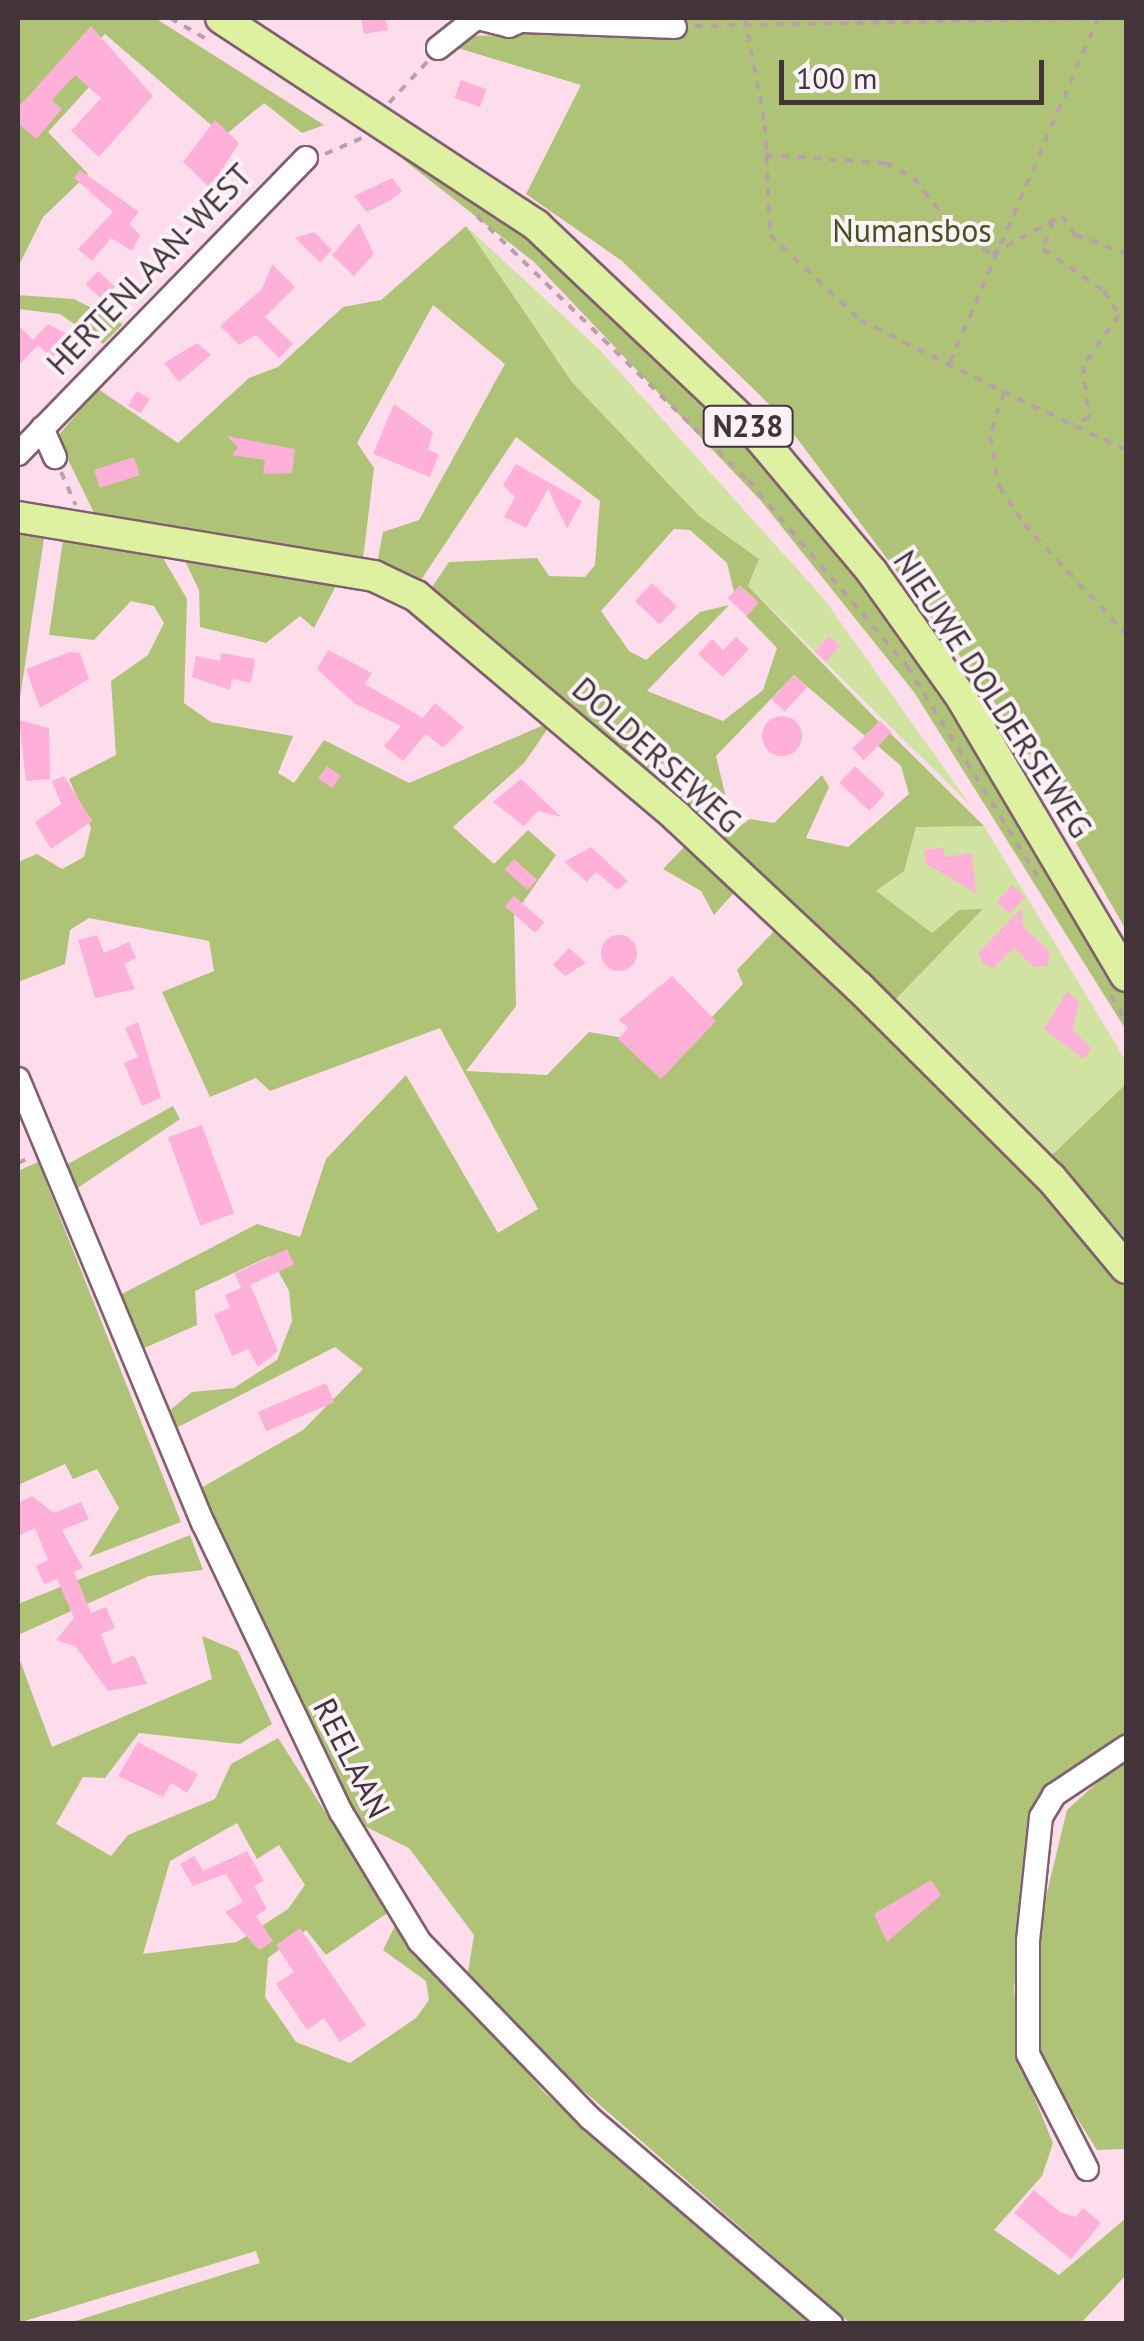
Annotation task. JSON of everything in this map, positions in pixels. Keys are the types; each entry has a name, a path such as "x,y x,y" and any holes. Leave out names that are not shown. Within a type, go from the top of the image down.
{"main road":[{"name":"NIEUWE DOLDERSEWEG","path":"221,18 372,126 590,270 816,502 961,698 1116,981"},
{"name":"DOLDERSEWEG","path":"18,517 374,576 416,596 845,974 1051,1178 1126,1268"}],"street":[{"path":"438,48 477,18 675,27"},
{"name":"HERTENLAAN-WEST","path":"18,454 306,158"},
{"path":"42,428 55,458"},
{"name":"REELAAN","path":"18,1079 202,1523 380,1882 457,1988 554,2084 831,2324"},
{"path":"1087,2168 1028,2054 1028,1941 1040,1818 1054,1795 1126,1747"}],"path":[{"path":"170,18 224,49"},
{"path":"744,18 765,155 770,235 788,259 860,320 1126,450"},
{"path":"675,27 1126,18"},
{"path":"949,364 992,254 1098,19"},
{"path":"306,158 372,126 438,48"},
{"path":"348,127 372,126"},
{"path":"372,126 378,146"},
{"path":"765,155 885,163 914,178 934,210 992,254"},
{"name":"NIEUWE DOLDERSEWEG","path":"472,214 748,480 908,666 1043,886"},
{"path":"992,254 1062,216 1076,235 1126,253"},
{"path":"1053,221 1043,249 1104,291 1119,316 1083,366 1089,418 1071,425"},
{"path":"1004,392 990,436 999,486 1126,634"},
{"path":"55,458 85,528"},
{"path":"1116,981 1126,1020"}],"green space":[{"path":"18,18 155,18 324,125 302,133 264,103 224,136 105,34 74,66 91,85 48,132 88,174 43,217 18,267"},
{"name":"Numansbos","path":"548,18 1126,18 1126,930 998,707 778,413 622,261 526,194 581,85 454,47 462,36 521,35"},
{"path":"376,138 436,167 569,275 779,479 896,621 1126,989 1126,1030 914,692 762,502 534,262"},
{"path":"466,226 600,350 824,599 971,806 748,586 759,559 699,516 572,382"},
{"path":"466,226 572,382 699,516 759,559 748,586 879,722 865,736 794,675 716,756 725,794 710,826 432,587 449,562 537,558 549,576 585,577 595,565 600,501 516,437 421,580 377,564 383,532 419,520 505,364 433,305 357,443 374,468 363,559 96,517 57,437 98,389 178,443 249,378 278,367 343,307 381,300","holes":["674,529 690,530 727,563 734,592 758,603 746,616 777,648 763,690 723,721 647,691 729,605 700,612 646,660 629,651 601,611"]},
{"path":"18,295 74,299 123,324 103,344 60,314 18,309"},
{"path":"18,534 44,538 20,698 18,698"},
{"path":"63,540 160,553 187,599 184,703 211,722 293,736 278,773 294,783 324,740 409,783 553,721 524,763 453,827 494,864 528,830 556,855 514,915 516,1006 466,1071 547,1075 589,1032 683,1048 743,984 737,970 779,926 952,1089 1126,1280 1126,1739 1059,1789 1014,1986 1020,2062 1053,2143 1042,2176 994,2230 1059,2275 1126,2218 1126,2275 1081,2323 850,2323 531,2045 468,1972 474,1935 409,1848 354,1821 199,1489 303,1430 363,1369 335,1347 174,1429 168,1412 192,1392 234,1388 277,1360 292,1321 289,1291 270,1256 195,1291 197,1325 142,1349 120,1295 257,1224 300,1237 326,1159 406,1075 498,1233 538,1209 440,1028 270,1091 256,1078 210,1097 162,992 214,971 209,941 89,918 70,930 65,964 18,982 18,862 37,854 62,869 84,857 91,828 69,779 116,755 111,681 148,655 164,623 154,606 131,601 94,640 49,635"},
{"path":"183,557 338,582 314,628 300,616 266,643 200,627 199,590"},
{"path":"890,733 984,826 916,827 904,871 876,891 932,933 959,910 983,909 894,1001 723,838 750,819 774,823 822,775 829,787 806,838 848,847 909,794 901,766 878,746"},
{"path":"984,826 1126,1061 1126,1084 1051,1156 894,1001 982,910 959,910 932,933 875,892 904,871 916,827"},
{"path":"688,843 738,888 714,915 701,891 663,869"},
{"path":"1126,1084 1126,1239 1051,1156"},
{"path":"173,1106 180,1119 76,1189 66,1165"},
{"path":"38,1162 181,1522 89,1557 119,1508 97,1469 73,1479 65,1464 18,1485 18,1171"},
{"path":"190,1535 203,1570 149,1576 18,1635 18,1604"},
{"path":"202,1636 238,1651 272,1724 240,1744 139,1733 105,1778 83,1777 56,1824 111,1856 128,1835 215,1799 231,1764 278,1738 389,1912 326,1955 306,1930 268,1958 265,1997 296,2042 350,2063 416,2018 429,2000 426,1981 383,1950 397,1922 544,2092 809,2323 69,2323 260,2263 256,2251 18,2323 18,1655 52,1747 212,1679","holes":["237,1823 257,1859 279,1845 305,1885 288,1909 237,1942 143,1954 170,1861"]},
{"path":"1126,1756 1126,2149 1097,2150 1040,2059 1032,2014 1037,1934 1067,1810"}],"building":[{"path":"361,18 385,18 388,30 364,34"},
{"path":"91,26 153,96 99,157 71,131 101,98 75,75 52,100 62,109 36,139 18,123 18,108"},
{"path":"461,80 486,89 480,107 455,98"},
{"path":"215,120 239,143 210,188 183,162"},
{"path":"80,170 139,212 129,224 140,235 132,251 111,238 92,261 78,249 113,212 74,178"},
{"path":"392,178 402,191 367,212 354,196"},
{"path":"359,223 374,254 354,276 332,255"},
{"path":"314,232 332,250 320,262 295,238"},
{"path":"272,264 295,287 265,317 293,344 279,358 256,335 239,345 220,326 262,289"},
{"path":"98,271 115,287 103,300 86,284"},
{"path":"48,324 71,336 52,358 38,345 18,366 18,325 33,340"},
{"path":"197,343 211,355 179,382 164,363"},
{"path":"137,391 150,399 141,413 128,405"},
{"path":"394,404 433,432 428,450 439,454 430,477 373,454"},
{"path":"227,436 295,449 292,473 263,474 265,460 232,455 238,447"},
{"path":"134,457 140,475 100,488 94,470"},
{"path":"516,464 582,501 567,529 548,489 526,528 504,517 515,497 503,485"},
{"path":"652,583 677,606 660,624 635,601"},
{"path":"740,585 759,603 747,616 728,598"},
{"path":"829,636 840,646 826,662 815,652"},
{"path":"736,637 749,649 723,677 698,654 712,639 723,650"},
{"path":"328,650 372,673 365,684 423,718 435,703 464,727 443,748 426,734 403,761 384,746 401,726 355,704 317,669"},
{"path":"70,652 80,653 89,679 40,708 26,669"},
{"path":"221,653 255,659 251,683 232,679 230,690 192,677 196,656 220,661"},
{"path":"794,675 807,687 785,711 771,699"},
{"path":"782,716 796,722 802,736 796,750 782,756 768,750 762,736 768,722"},
{"path":"19,720 49,728 50,779 26,781"},
{"path":"880,721 891,732 864,760 852,749"},
{"path":"327,766 341,776 332,788 318,778"},
{"path":"855,766 885,794 869,811 839,783"},
{"path":"64,776 92,821 51,849 35,822 61,804 52,781"},
{"path":"521,779 561,817 538,811 524,826 493,802"},
{"path":"591,847 628,881 618,890 596,872 587,882 564,862"},
{"path":"943,847 945,857 972,853 976,893 926,864 924,850"},
{"path":"514,859 537,880 528,890 505,869"},
{"path":"1012,885 1025,897 1009,914 996,902"},
{"path":"514,896 544,922 535,933 505,907"},
{"path":"1022,908 1023,926 1050,952 1048,966 1034,967 1014,948 994,968 983,964 978,953"},
{"path":"97,935 104,953 129,942 136,958 124,964 135,989 95,998 78,940"},
{"path":"619,935 632,940 637,953 632,966 619,971 606,966 601,953 606,940"},
{"path":"569,948 586,963 565,976 553,965"},
{"path":"672,976 716,1021 661,1079 618,1039 628,1028 619,1020"},
{"path":"1067,991 1079,1002 1073,1030 1092,1049 1083,1059 1044,1029"},
{"path":"138,1022 161,1098 142,1106 124,1063 138,1057 125,1028"},
{"path":"202,1125 234,1213 200,1226 168,1137"},
{"path":"287,1249 294,1264 242,1289 234,1274"},
{"path":"250,1284 278,1351 258,1367 248,1349 232,1356 214,1314 230,1308 225,1295"},
{"path":"326,1383 334,1402 266,1431 258,1412"},
{"path":"32,1496 54,1513 81,1502 89,1519 62,1530 83,1568 74,1572 91,1613 106,1607 115,1628 101,1634 113,1664 134,1655 147,1684 108,1691 76,1647 56,1640 74,1618 57,1579 44,1584 36,1566 48,1560 35,1528 18,1536 18,1503"},
{"path":"138,1742 198,1774 187,1793 171,1783 163,1797 118,1776"},
{"path":"247,1851 264,1881 254,1886 267,1909 256,1916 273,1941 259,1950 225,1912 243,1902 226,1874 193,1886 180,1864 194,1856 203,1871"},
{"path":"931,1880 941,1895 887,1942 874,1914"},
{"path":"300,1928 366,2025 340,2042 324,2018 307,2030 276,1984 294,1972 276,1945"},
{"path":"1034,2190 1060,2212 1076,2217 1083,2208 1101,2223 1071,2259 1014,2213"}]}
